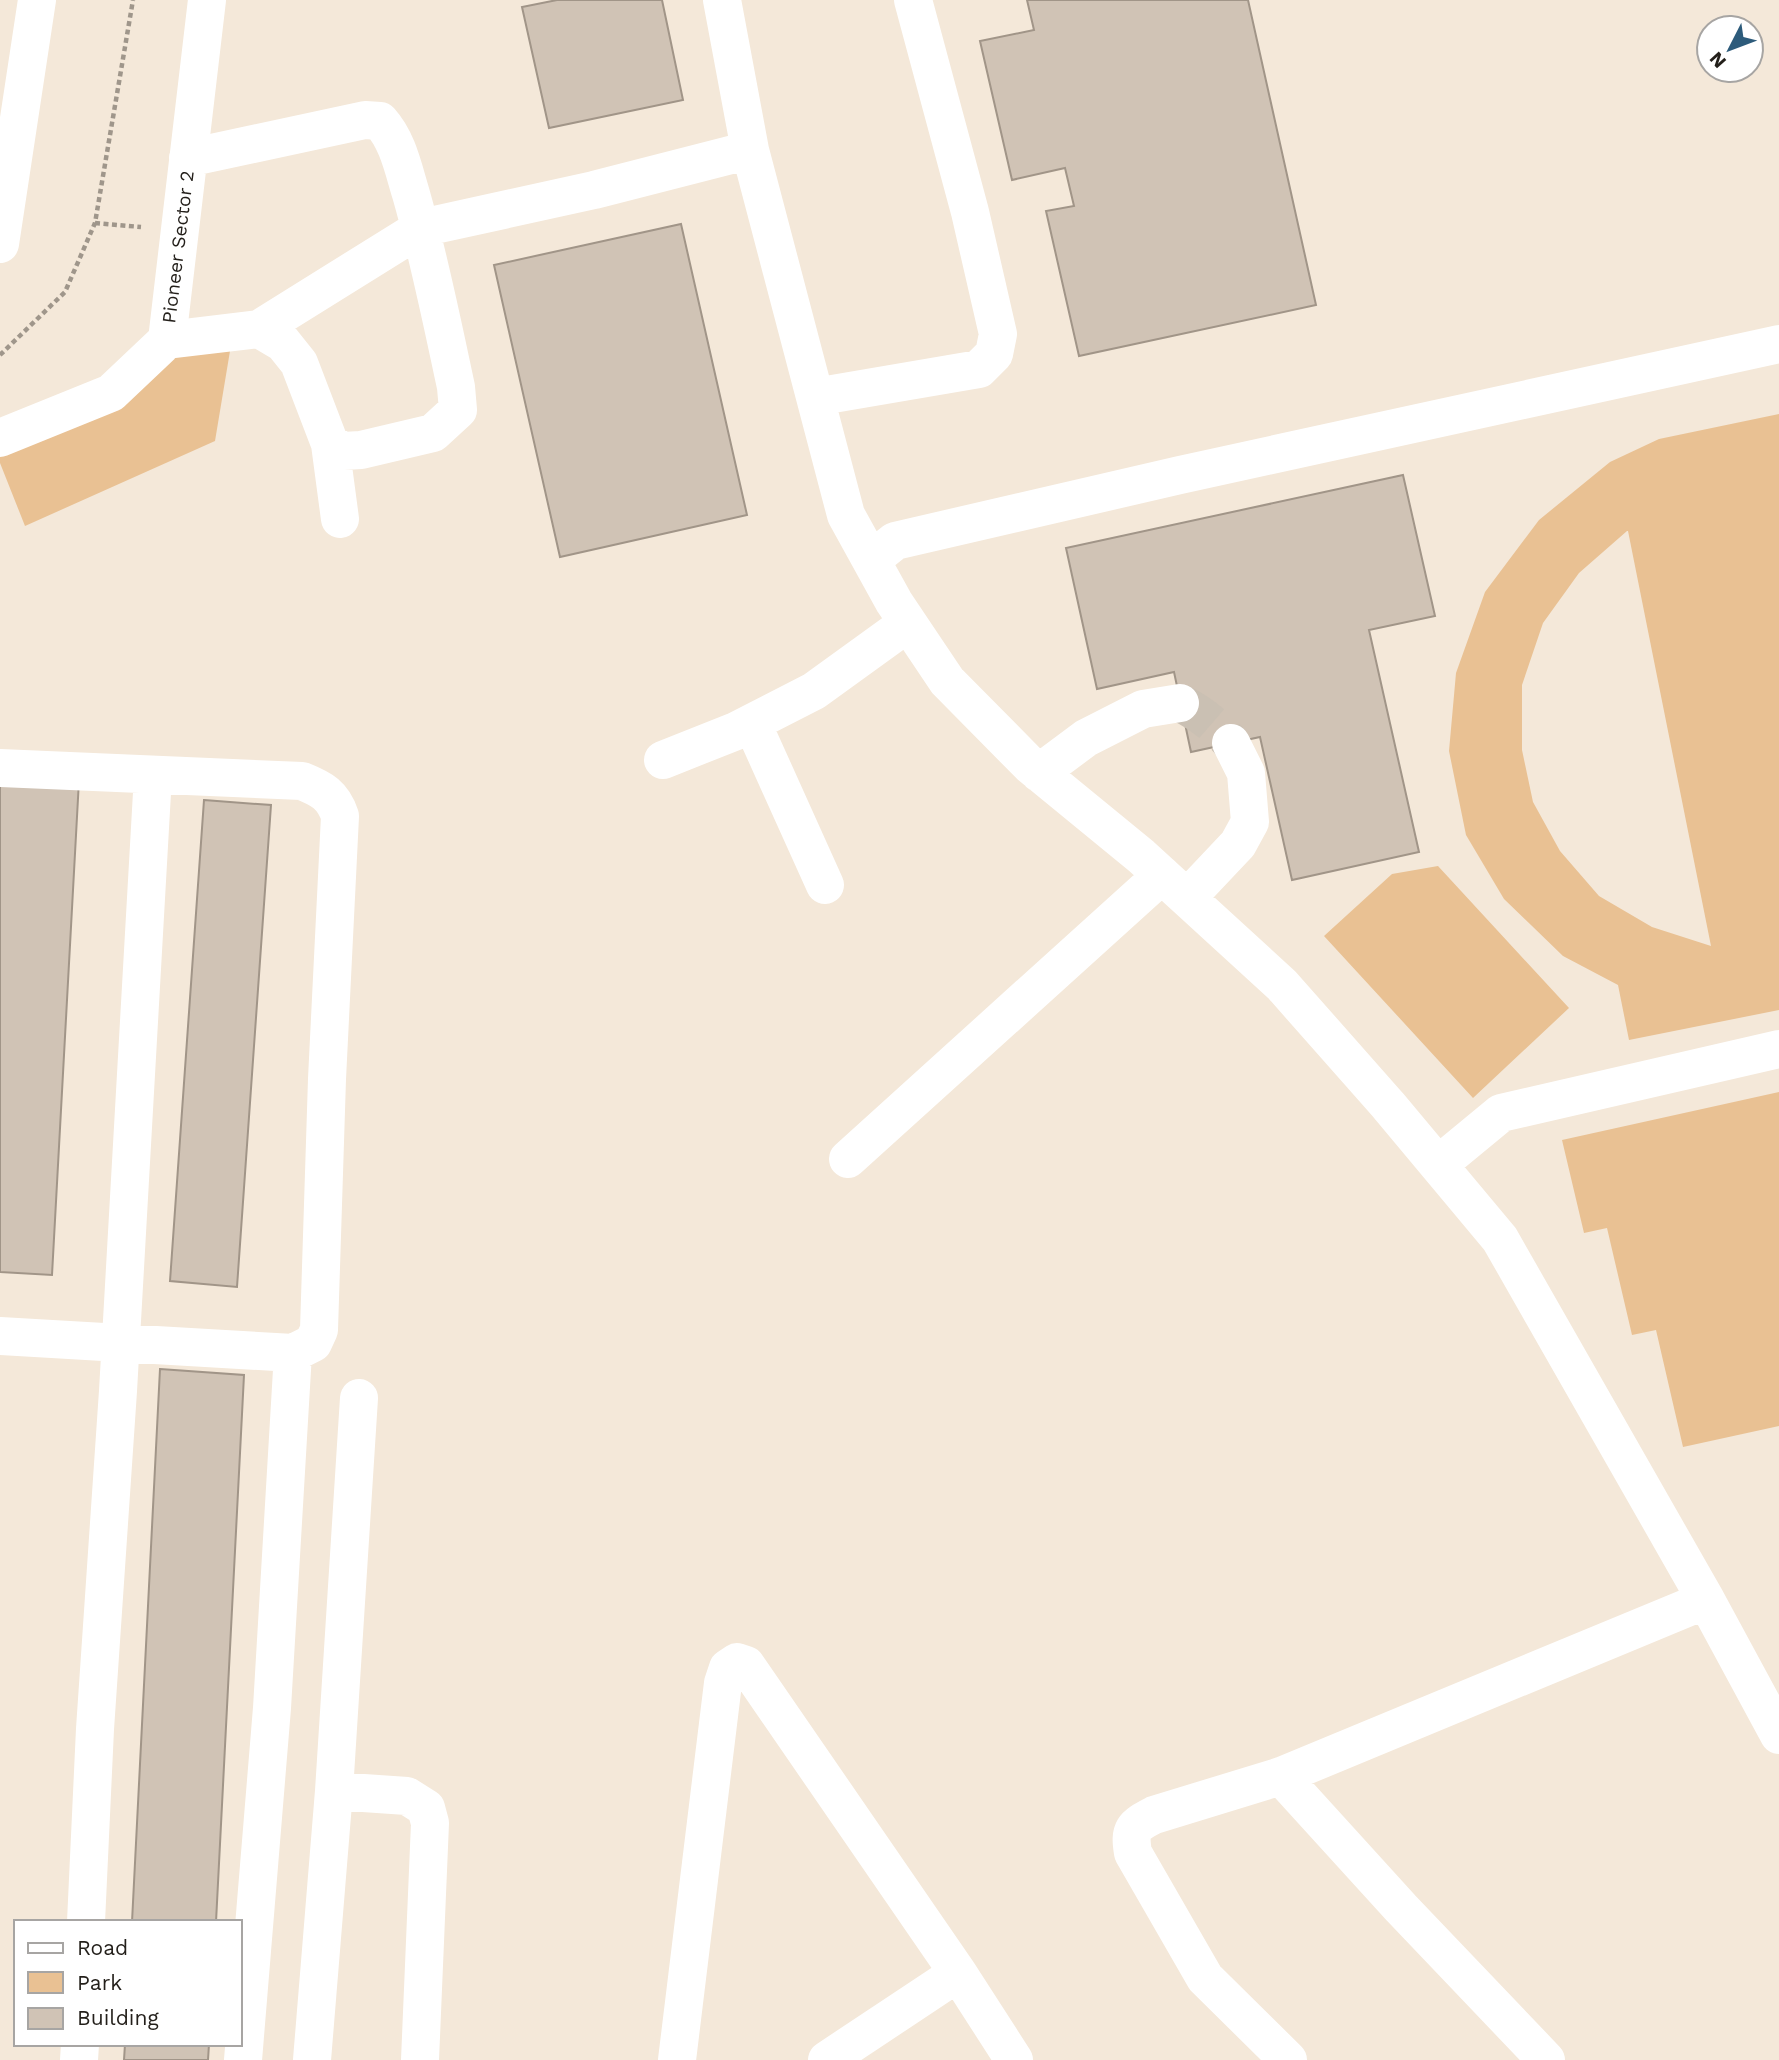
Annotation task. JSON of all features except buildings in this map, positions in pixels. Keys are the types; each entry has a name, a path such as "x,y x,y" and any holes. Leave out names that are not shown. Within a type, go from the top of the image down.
{"street":[{"path":"0,244 37,0"},
{"name":"Pioneer Sector 2","path":"0,438 111,393 167,340 207,0"},
{"path":"722,0 750,150 846,515 908,623 947,681 1039,773 1175,887 1282,985 1388,1105 1500,1239 1706,1600 1779,1735"},
{"path":"815,397 979,369 994,354 998,334 913,0"},
{"path":"188,158 365,120 380,121 396,145 421,228 456,387 458,410 432,433 361,450 343,451 330,444"},
{"path":"167,340 259,329 421,228 594,190 750,150"},
{"path":"259,329 283,343 299,363 330,444 340,519"},
{"path":"871,560 895,541 1221,466 1779,344"},
{"path":"663,760 752,723 814,691 908,623"},
{"path":"1039,773 1086,738 1143,709 1180,703"},
{"path":"752,723 825,885"},
{"path":"848,1159 1175,887 1238,844 1250,821 1246,773 1231,743"},
{"path":"0,768 302,781 324,790 335,802 340,816 327,1079 319,1330 313,1343 293,1353 0,1336"},
{"path":"86,1920 95,1729 121,1341 153,775"},
{"path":"1438,1165 1501,1113 1779,1049"},
{"path":"243,2060 272,1708 293,1353"},
{"path":"312,2060 334,1791 359,1398"},
{"path":"1287,2060 1205,1978 1133,1853 1130,1836 1136,1824 1154,1815 1281,1776 1706,1600"},
{"path":"677,2060 723,1683 728,1668 737,1662 746,1665 958,1973 1014,2060"},
{"path":"1281,1776 1401,1908 1546,2060"},
{"path":"334,1791 407,1796 419,1801 426,1808 430,1823 419,2060"},
{"path":"827,2060 958,1973"}],"path":[{"path":"0,355 65,292 95,223 132,0"}],"green space":[{"path":"233,333 215,441 25,526 0,463 0,443 168,341"},
{"path":"1779,414 1779,1010 1629,1040 1618,985 1563,956 1504,899 1466,835 1449,751 1456,673 1485,592 1539,520 1610,462 1659,439","holes":["1628,531 1711,946 1652,927 1599,896 1560,851 1533,802 1522,750 1522,685 1543,623 1579,573"]},
{"path":"1438,866 1569,1008 1473,1098 1324,936 1392,874"},
{"path":"1779,1092 1779,1426 1683,1447 1656,1330 1632,1335 1607,1228 1584,1233 1562,1140"}],"tunnel":[{"path":"1180,703 1208,720 1231,743"}]}
